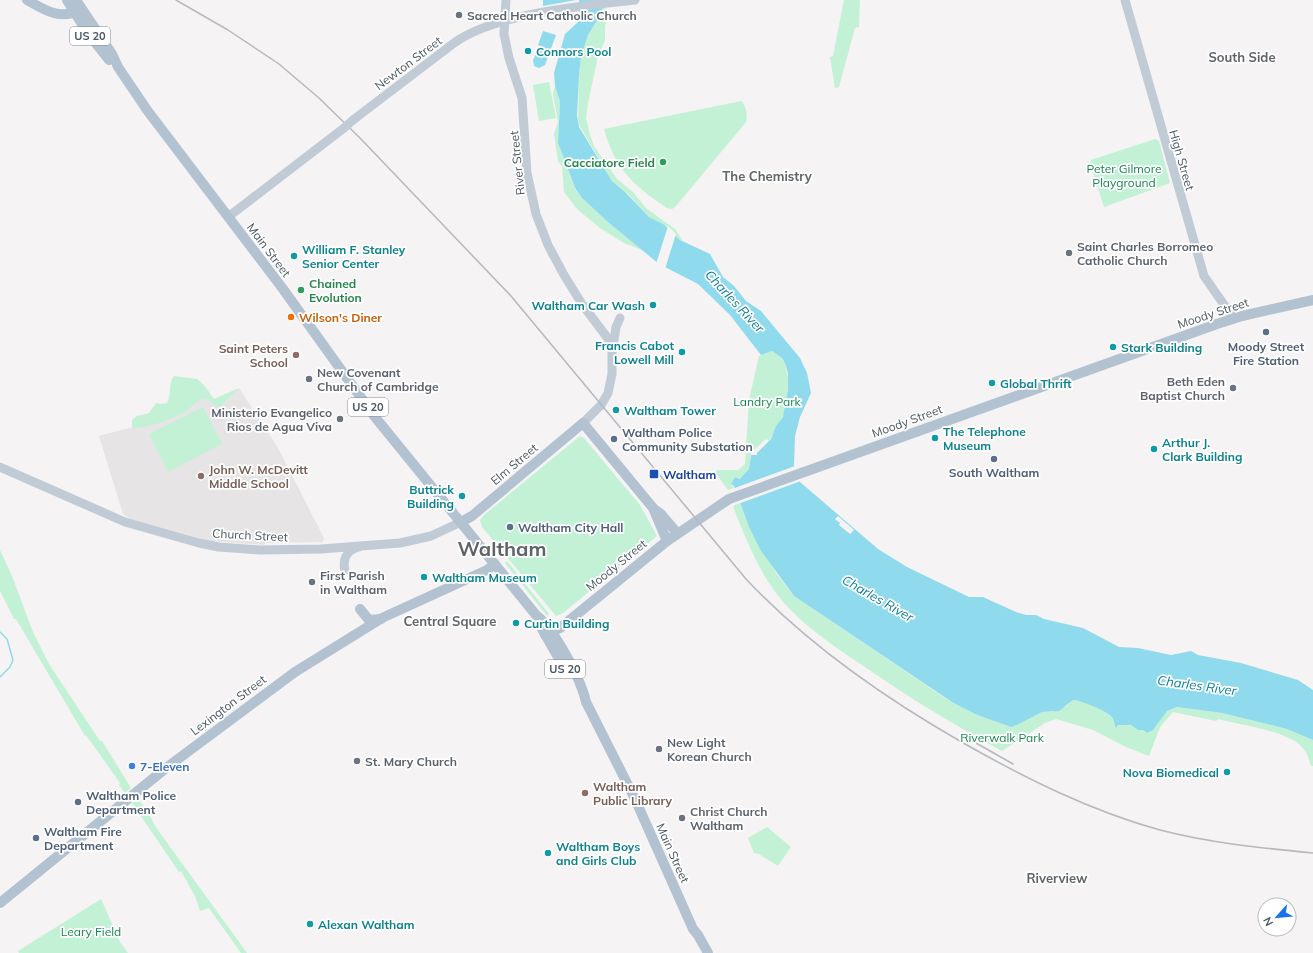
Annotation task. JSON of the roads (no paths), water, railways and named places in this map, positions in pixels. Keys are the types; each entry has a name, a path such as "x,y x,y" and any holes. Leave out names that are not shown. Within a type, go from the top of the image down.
{"main road":[{"path":"27,0 58,14 68,15 78,11"},
{"name":"Main Street","path":"67,0 78,11 112,54 118,67 182,156 289,298 375,418 495,564 549,633 580,685 586,702 635,799 693,929 708,953"},
{"name":"Main Street","path":"76,0 78,11"},
{"name":"River Street","path":"506,0 504,34 507,52 522,98 527,173 536,214 548,245 564,275 584,306 604,331"},
{"name":"Newton Street","path":"228,217 458,40 504,22 576,7 635,0"},
{"name":"High Street","path":"1124,0 1204,276 1234,319"},
{"name":"Moody Street","path":"549,633 560,628 666,541 720,504 735,496 1234,319 1313,300"},
{"path":"613,349 616,327 620,318"},
{"name":"Elm Street","path":"460,522 472,516 583,424 606,399 610,386 613,349 611,341 604,331"},
{"path":"583,424 653,508 661,514 677,533"},
{"name":"Church Street","path":"0,467 118,519 199,543 219,547 260,550 361,546 421,539 460,522"},
{"path":"653,508 666,541"},
{"path":"345,571 344,562 346,556 353,549 361,546"},
{"name":"Lexington Street","path":"0,903 152,779 276,685 318,657 382,618 484,571 495,564"},
{"path":"360,609 369,620 382,618"},
{"path":"536,615 554,622 574,616"},
{"name":"Main Street","path":"693,929 693,936 701,953"}],"water":[{"path":"543,0 576,0 543,6"},
{"name":"Charles River","path":"579,0 602,0 602,13 588,35 581,57 577,116 579,127 612,181 649,217 663,224 680,240 710,254 723,277 734,286 746,301 761,311 800,358 807,373 811,393 800,417 795,436 794,466 800,482 878,549 907,567 969,597 983,597 1016,612 1026,615 1036,615 1044,619 1083,628 1119,647 1138,648 1171,655 1191,651 1198,655 1241,663 1298,680 1313,690 1313,740 1287,729 1222,713 1177,707 1167,711 1153,730 1148,733 1138,730 1131,725 1118,725 1116,728 1113,719 1109,714 1076,700 1073,700 1059,711 1042,712 1011,727 975,714 952,702 794,596 761,551 749,527 734,486 731,484 735,477 740,479 749,469 751,455 757,455 757,453 771,439 776,426 783,417 788,389 788,373 785,363 782,358 772,351 761,355 730,315 698,284 659,264 609,223 582,198 575,188 558,143 560,102 555,86 554,73 565,34 577,23 579,15"},
{"name":"Connors Pool","path":"543,31 556,35 545,65 539,68 534,66 533,60 539,48 544,48 538,45"}],"waterway":[{"path":"0,632 7,639 13,660 10,667 0,677"}],"railway":[{"path":"176,0 228,30 279,64 319,98 360,138 511,296 746,579 796,627 822,649 878,690 935,727 1012,770 1084,804 1134,822 1179,835 1236,844 1313,853"},
{"path":"976,743 1013,764"}],"place":[{"name":"Sacred Heart Catholic Church","path":"459,15"},
{"name":"Connors Pool","path":"528,51"},
{"name":"Cacciatore Field","path":"663,162"},
{"name":"Saint Charles Borromeo Catholic Church","path":"1069,253"},
{"name":"William F. Stanley Senior Center","path":"294,256"},
{"name":"Chained Evolution","path":"301,290"},
{"name":"Waltham Car Wash","path":"653,305"},
{"name":"Wilson's Diner","path":"291,317"},
{"name":"Moody Street Fire Station","path":"1266,332"},
{"name":"Stark Building","path":"1113,347"},
{"name":"Francis Cabot Lowell Mill","path":"682,352"},
{"name":"Saint Peters School","path":"296,355"},
{"name":"New Covenant Church of Cambridge","path":"309,379"},
{"name":"Global Thrift","path":"992,383"},
{"name":"Beth Eden Baptist Church","path":"1233,388"},
{"name":"Waltham Tower","path":"616,410"},
{"name":"Ministerio Evangelico Rios de Agua Viva","path":"340,419"},
{"name":"The Telephone Museum","path":"935,438"},
{"name":"Waltham Police Community Substation","path":"614,439"},
{"name":"Arthur J. Clark Building","path":"1154,449"},
{"name":"South Waltham","path":"994,459"},
{"name":"Waltham","path":"654,474"},
{"name":"John W. McDevitt Middle School","path":"201,476"},
{"name":"Buttrick Building","path":"462,496"},
{"name":"Waltham City Hall","path":"510,527"},
{"name":"Waltham Museum","path":"424,577"},
{"name":"First Parish in Waltham","path":"312,582"},
{"name":"Curtin Building","path":"516,623"},
{"name":"New Light Korean Church","path":"659,749"},
{"name":"St. Mary Church","path":"357,761"},
{"name":"7-Eleven","path":"132,766"},
{"name":"Nova Biomedical","path":"1227,772"},
{"name":"Waltham Public Library","path":"585,793"},
{"name":"Waltham Police Department","path":"78,802"},
{"name":"Christ Church Waltham","path":"682,818"},
{"name":"Waltham Fire Department","path":"36,838"},
{"name":"Waltham Boys and Girls Club","path":"548,853"},
{"name":"Alexan Waltham","path":"310,924"}],"district":[{"name":"South Side","path":"1242,57"},
{"name":"The Chemistry","path":"767,176"},
{"name":"Waltham","path":"502,548"},
{"name":"Central Square","path":"450,621"},
{"name":"Riverview","path":"1057,878"}],"park label":[{"name":"Peter Gilmore Playground","path":"1124,175"},
{"name":"Landry Park","path":"767,401"},
{"name":"Riverwalk Park","path":"1002,737"},
{"name":"Leary Field","path":"91,931"}]}
